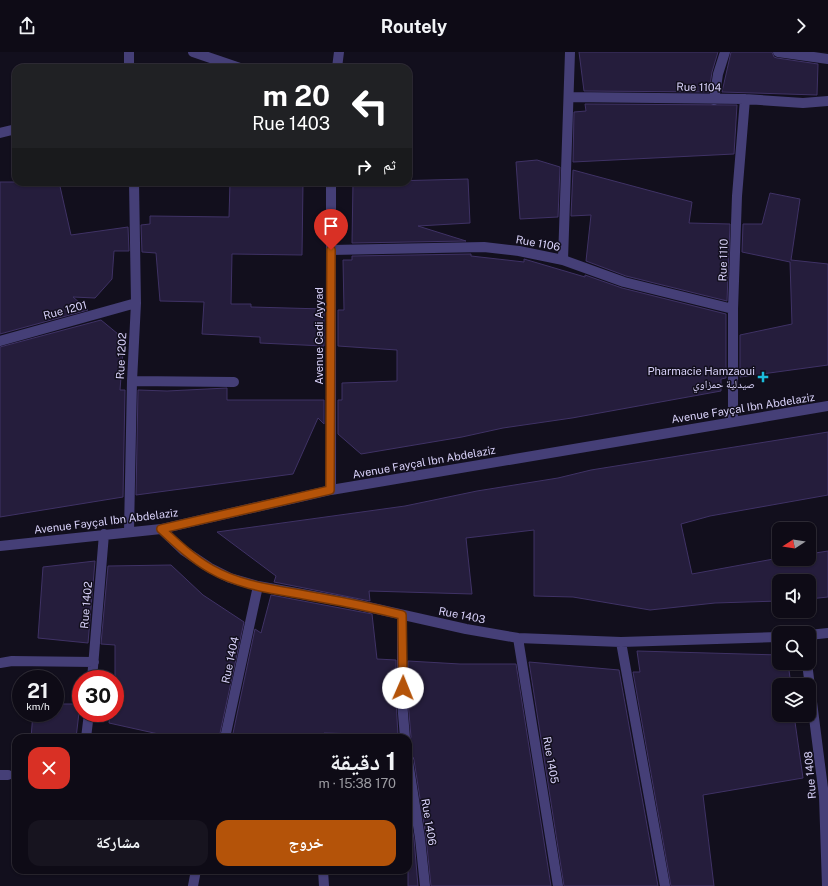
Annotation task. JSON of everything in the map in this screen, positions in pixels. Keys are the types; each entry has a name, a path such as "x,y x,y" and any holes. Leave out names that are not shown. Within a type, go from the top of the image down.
{"street":[{"path":"129,52 129,64"},
{"path":"193,52 228,64"},
{"path":"338,64 339,52"},
{"path":"564,260 570,52"},
{"path":"714,100 718,74 725,52"},
{"path":"778,52 828,59"},
{"name":"Rue 1104","path":"569,97 714,100 745,99 790,103 828,101"},
{"name":"Rue 1110","path":"733,421 733,309 737,196 745,99"},
{"path":"0,133 12,130"},
{"name":"Rue 1202","path":"129,531 132,381 136,303 134,186"},
{"name":"Avenue Cadi Ayyad","path":"330,490 331,186"},
{"name":"Rue 1106","path":"331,250 484,247 519,251 564,260 624,282 733,309"},
{"name":"Rue 1201","path":"0,341 136,303"},
{"path":"132,381 234,382"},
{"name":"Avenue Fayçal Ibn Abdelaziz","path":"0,546 129,531 161,529 330,490 828,406"},
{"name":"Rue 1403","path":"161,529 183,550 210,568 230,578 258,586 346,602 402,615 518,638 621,642 772,637"},
{"name":"Rue 1402","path":"93,670 104,534"},
{"name":"Rue 1404","path":"226,734 258,586"},
{"path":"402,615 402,701 405,734"},
{"path":"816,635 828,633"},
{"name":"Rue 1405","path":"518,638 558,886"},
{"path":"621,642 665,886"},
{"path":"0,663 12,661 94,662"},
{"name":"Rue 1408","path":"809,670 824,796 827,886"},
{"path":"86,734 88,722"},
{"name":"Rue 1406","path":"412,799 425,886"},
{"path":"193,886 195,874"},
{"path":"323,874 324,886"}],"building":[{"path":"579,52 718,52 712,72 709,92 584,91"},
{"path":"731,52 772,52 774,57 777,58 818,64 817,95 722,92"},
{"path":"585,104 737,105 734,154 573,162 574,112 586,111"},
{"path":"537,160 560,167 558,217 520,219 516,162"},
{"path":"573,170 692,202 689,223 730,224 727,301 626,276 586,261 591,215 571,216"},
{"path":"468,179 470,223 418,226 466,241 352,243 353,186 412,186 412,180"},
{"path":"0,182 12,182 12,186 60,186 71,235 128,227 129,251 114,251 112,279 95,298 73,297 88,310 0,334"},
{"path":"230,186 303,186 302,255 232,254 231,304 251,304 251,307 324,309 324,346 260,343 260,337 202,334 204,302 160,301 156,253 142,252 141,225 150,224 150,216 229,217"},
{"path":"770,193 800,199 791,260 828,264 828,365 740,377 740,335 792,324 790,262 742,252 743,224 762,224"},
{"path":"471,254 471,256 524,262 524,259 585,277 585,275 622,288 726,314 726,378 721,379 721,391 361,454 338,434 338,400 342,400 342,383 397,381 397,350 338,346 338,310 344,310 343,260 352,260 352,256"},
{"path":"101,320 124,339 120,390 125,390 123,497 0,517 0,347"},
{"path":"227,388 227,400 324,400 324,424 318,418 293,474 136,495 138,390 167,391"},
{"path":"828,432 828,495 710,516 681,524 692,574 772,559 772,566 816,566 816,553 828,551 828,597 816,598 816,574 772,574 772,601 715,603 650,610 573,597 534,596 534,530 466,538 472,594 369,591 370,601 274,582 276,576 217,532 405,506 477,491 558,478 591,470"},
{"path":"95,561 88,643 38,638 43,567"},
{"path":"171,565 203,595 244,622 220,734 158,734 109,723 124,722 124,670 115,670 115,645 101,644 108,566"},
{"path":"271,595 372,614 377,659 396,660 398,734 233,734 255,629 261,633"},
{"path":"637,651 772,655 772,670 789,670 790,678 772,678 772,722 795,722 803,778 703,795 714,886 671,886 633,672 640,672"},
{"path":"408,661 460,664 516,664 551,886 431,886 426,837 414,760 412,757 412,734 411,734 408,701"},
{"path":"529,662 619,670 658,886 564,886"},
{"path":"64,704 72,704 72,722 78,722 76,734 31,734 32,722 64,722"},
{"path":"412,827 418,886 408,886 408,874 412,874"}],"place":[{"name":"Pharmacie Hamzaoui صيدلية حمزاوي","path":"763,377"}],"route":[{"path":"331,250 330,490 161,529 183,550 210,568 230,578 258,586 346,602 402,615 403,688"}]}
